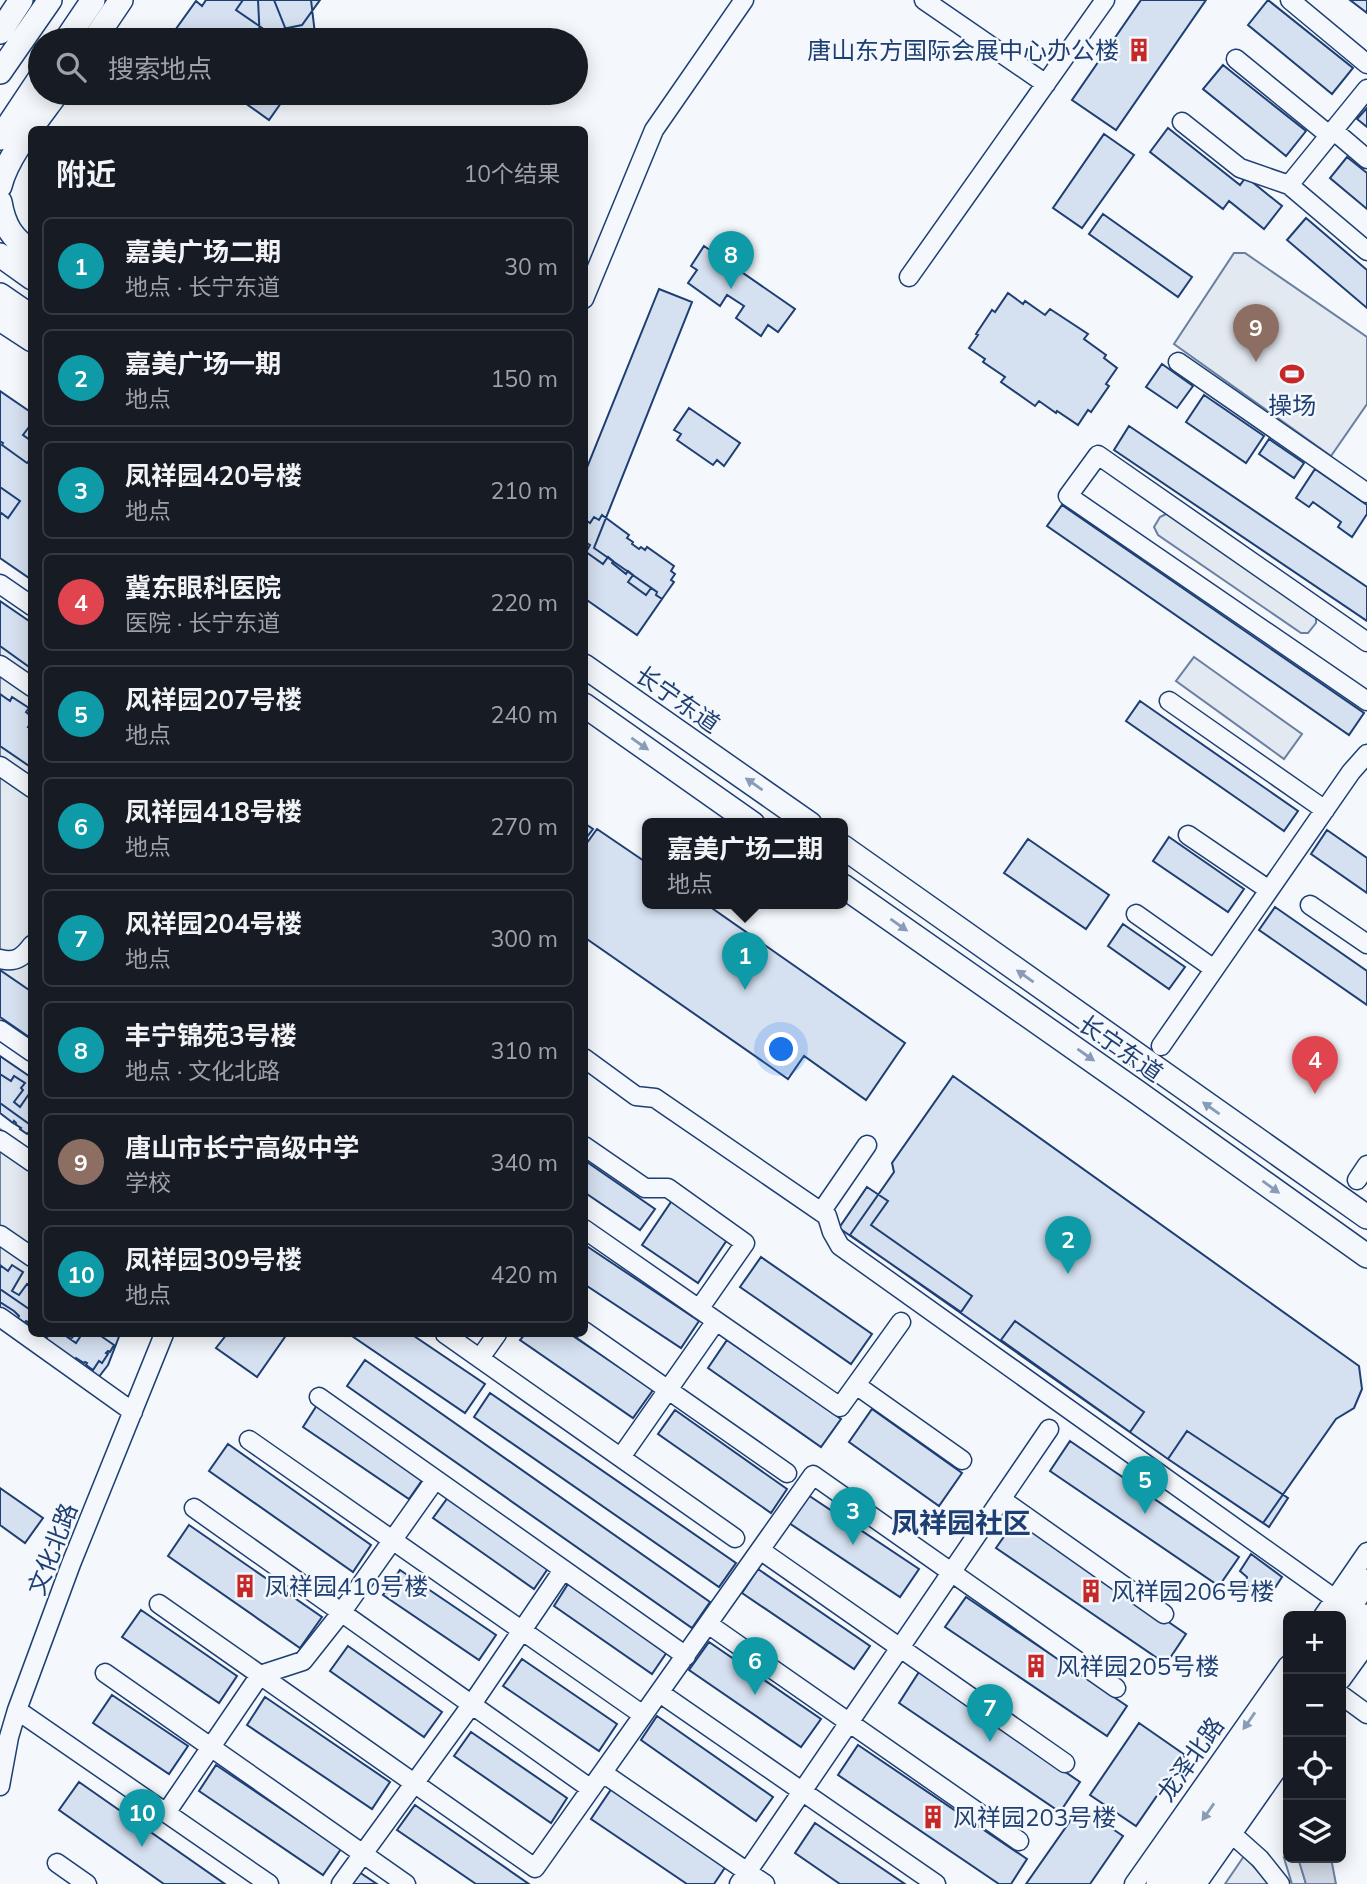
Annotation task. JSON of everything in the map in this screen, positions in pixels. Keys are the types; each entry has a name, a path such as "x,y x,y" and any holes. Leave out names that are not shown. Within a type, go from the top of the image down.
{"main road":[{"path":"0,32 21,0"},
{"path":"31,28 50,0"},
{"path":"74,28 93,0"},
{"path":"101,28 121,0"},
{"path":"0,72 28,32"},
{"path":"0,138 28,96"},
{"path":"34,126 49,105"},
{"path":"0,186 2,176 28,134"},
{"path":"0,202 6,227 28,249"},
{"path":"0,256 28,275"},
{"path":"0,295 28,314"},
{"path":"0,319 28,337"},
{"name":"长宁东道","path":"588,669 801,818"},
{"path":"588,708 744,818"},
{"name":"长宁东道","path":"848,852 1367,1217"},
{"name":"长宁东道","path":"848,889 1367,1256"},
{"path":"1338,1609 1367,1581"},
{"path":"1346,1646 1367,1616"},
{"name":"龙泽北路","path":"1158,1884 1283,1702"},
{"path":"1178,1884 1283,1735"}],"street":[{"path":"588,289 654,130 744,0"},
{"path":"924,0 1046,85"},
{"path":"909,277 1105,0"},
{"path":"1290,0 1367,64"},
{"path":"1236,59 1367,159"},
{"path":"1289,185 1367,89"},
{"path":"1182,122 1240,168 1289,185 1367,251"},
{"path":"1178,362 1367,493"},
{"path":"1367,642 1098,455 1068,496 1367,701"},
{"path":"0,584 28,603"},
{"path":"0,665 28,685"},
{"path":"1169,701 1325,810"},
{"path":"1161,1046 1351,772 1367,754"},
{"path":"0,766 28,785"},
{"path":"1188,835 1269,890"},
{"path":"1310,905 1367,944"},
{"path":"1136,914 1214,969"},
{"path":"0,959 18,960 28,950"},
{"path":"0,1030 28,1049"},
{"path":"588,1061 636,1096 655,1098 827,1216 839,1246 1338,1609 1367,1552"},
{"path":"0,1140 28,1159"},
{"path":"821,1212 867,1145"},
{"path":"588,1149 645,1188 668,1188 745,1243 699,1308"},
{"path":"588,1231 840,1408 901,1322"},
{"path":"0,1235 28,1254"},
{"path":"0,1317 133,1412"},
{"path":"621,1457 716,1321"},
{"path":"588,1334 786,1474"},
{"name":"文化北路","path":"0,1786 17,1710 71,1564 163,1337"},
{"path":"449,1337 734,1538"},
{"path":"480,1358 495,1337"},
{"path":"856,1385 962,1460"},
{"path":"319,1397 686,1656"},
{"path":"743,1878 1049,1429"},
{"path":"249,1440 643,1715"},
{"path":"159,1604 535,1868 813,1475 1116,1688"},
{"path":"166,1812 260,1675 303,1661 435,1480"},
{"path":"1001,1499 1164,1614"},
{"path":"194,1508 591,1789"},
{"path":"760,1550 1065,1763"},
{"path":"341,1884 471,1704 563,1570"},
{"path":"708,1624 1019,1841"},
{"path":"1345,1674 1367,1644"},
{"name":"龙泽北路","path":"1134,1884 1283,1672"},
{"path":"105,1673 406,1884"},
{"path":"660,1693 936,1884"},
{"path":"1346,1699 1367,1714"},
{"path":"17,1710 166,1812 247,1878 269,1884"},
{"path":"1197,1884 1283,1761"},
{"path":"603,1773 743,1878 765,1884"},
{"path":"1232,1834 1260,1858 1280,1884"},
{"path":"57,1863 87,1884"}],"shaded area":[{"name":"操场","path":"1234,253 1245,253 1367,337 1367,404 1331,456 1174,344"},
{"path":"1170,512 1316,612 1316,623 1308,633 1301,633 1158,535 1154,527 1160,517"},
{"path":"0,617 28,637 28,994 0,974"},
{"path":"1194,657 1302,734 1284,759 1176,681"},
{"path":"0,1129 28,1149 28,1323 0,1302"},
{"path":"1244,1856 1267,1881 1269,1884 1225,1884"},
{"path":"1286,1863 1300,1863 1306,1884 1292,1884"},
{"path":"1300,1863 1332,1863 1336,1884 1306,1884"}],"building":[{"path":"206,0 274,0 285,28 177,28 196,1 202,6"},
{"path":"243,0 320,0 302,25 287,28 262,28 236,10"},
{"path":"258,0 311,0 314,28 259,28"},
{"name":"唐山东方国际会展中心办公楼","path":"1141,0 1206,0 1116,130 1072,100"},
{"path":"1268,0 1353,68 1332,94 1248,25"},
{"path":"1350,0 1367,0 1367,13"},
{"path":"1223,65 1306,131 1286,156 1203,89"},
{"path":"248,105 280,105 269,120"},
{"path":"1367,108 1367,127 1357,119"},
{"path":"1168,128 1240,185 1246,177 1282,206 1264,229 1229,201 1223,209 1150,152"},
{"path":"1104,134 1134,155 1082,228 1053,208"},
{"path":"1347,157 1367,173 1367,209 1330,178"},
{"path":"1103,214 1192,277 1178,297 1089,234"},
{"path":"1306,218 1367,270 1367,308 1287,240"},
{"path":"704,246 795,309 778,332 768,325 761,336 736,318 744,306 727,295 720,306 688,283 697,270 691,266"},
{"path":"659,289 692,302 594,548 657,592 656,595 662,599 637,635 588,601 588,465"},
{"path":"1008,293 1045,315 1050,309 1088,334 1084,339 1106,355 1104,358 1117,368 1106,384 1109,386 1078,425 1039,401 1035,406 1001,382 1005,377 983,362 985,359 969,348 992,310 995,312"},
{"path":"1162,364 1193,386 1177,408 1146,387"},
{"path":"0,391 28,410 28,428 23,435 28,439 28,462 0,441"},
{"path":"0,391 28,410 28,577 0,558"},
{"path":"1204,395 1264,436 1246,463 1186,422"},
{"path":"689,408 740,443 724,466 717,460 713,465 677,440 681,434 674,430"},
{"path":"1129,426 1367,587 1367,621 1114,450"},
{"path":"1269,439 1304,463 1294,478 1259,454"},
{"path":"1315,469 1367,505 1367,514 1352,537 1338,527 1341,522 1313,502 1309,507 1296,498"},
{"path":"0,487 20,501 8,518 0,512"},
{"path":"1062,505 1364,713 1349,735 1047,526"},
{"path":"602,515 629,535 627,538 639,549 641,547 645,550 647,547 674,566 671,571 675,574 671,580 674,582 662,599 651,588 646,595 628,582 633,575 628,571 626,574 608,557 603,564 588,553 588,522 590,523 594,517 599,520"},
{"path":"0,601 28,620 28,666 0,646"},
{"path":"0,694 10,701 12,697 28,707 28,765 0,746"},
{"path":"1140,701 1298,811 1284,831 1126,721"},
{"path":"597,829 642,860 642,909 713,909 905,1043 866,1100 804,1056 788,1079 588,940 588,841"},
{"path":"1327,830 1367,858 1367,893 1311,854"},
{"path":"1169,837 1244,889 1228,912 1153,861"},
{"path":"1028,839 1109,895 1086,929 1004,873"},
{"path":"1275,907 1367,971 1367,1005 1259,930"},
{"path":"1123,924 1185,967 1169,989 1108,946"},
{"path":"0,970 28,989 28,1036 0,1017"},
{"path":"0,1056 28,1075 28,1123 0,1103"},
{"path":"0,1074 11,1081 14,1076 25,1083 14,1102 20,1107 28,1095 28,1133 0,1113"},
{"path":"953,1076 1359,1366 1362,1389 1354,1408 1336,1419 1263,1523 850,1235 894,1172 892,1163"},
{"path":"588,1163 655,1209 640,1230 588,1195"},
{"path":"867,1187 888,1201 871,1225 972,1296 961,1312 839,1228"},
{"path":"673,1199 729,1237 698,1283 642,1245"},
{"path":"588,1247 699,1321 681,1348 588,1287"},
{"path":"761,1257 872,1334 851,1364 740,1287"},
{"path":"0,1265 8,1271 12,1265 23,1272 12,1291 19,1295 28,1285 28,1322 18,1318 14,1311 0,1302"},
{"path":"0,1289 28,1308 28,1328 0,1309"},
{"path":"1015,1321 1144,1412 1130,1432 1001,1340"},
{"path":"39,1337 67,1337 76,1343 80,1337 119,1337 108,1365 98,1378"},
{"path":"102,1337 114,1345 110,1352 106,1353 108,1354 102,1363 99,1361 93,1370 87,1363 76,1358 74,1361 69,1355 45,1341 47,1338"},
{"path":"225,1337 285,1337 257,1377 216,1348"},
{"path":"353,1337 415,1337 485,1384 465,1413"},
{"path":"522,1337 574,1337 653,1390 633,1418 520,1340"},
{"path":"727,1340 841,1419 821,1447 708,1368"},
{"path":"365,1360 710,1602 692,1628 347,1386"},
{"path":"490,1393 736,1563 719,1587 474,1417"},
{"path":"319,1402 425,1476 409,1499 303,1427"},
{"path":"872,1409 962,1473 939,1506 849,1442"},
{"path":"675,1410 787,1489 771,1513 658,1434"},
{"path":"1187,1431 1288,1498 1269,1527 1168,1459"},
{"path":"1070,1441 1239,1557 1219,1586 1050,1471"},
{"path":"228,1444 371,1545 353,1572 209,1471"},
{"path":"0,1488 43,1518 25,1543 0,1525"},
{"path":"805,1493 919,1569 900,1597 786,1521"},
{"path":"449,1496 549,1567 534,1589 433,1518"},
{"name":"风祥园206号楼","path":"1017,1518 1186,1634 1166,1664 996,1548"},
{"name":"凤祥园410号楼","path":"189,1525 322,1617 300,1648 168,1556"},
{"path":"1251,1554 1282,1577 1267,1600 1245,1585 1247,1577 1240,1571"},
{"path":"758,1569 870,1646 854,1669 742,1593"},
{"path":"400,1570 496,1635 479,1660 383,1595"},
{"path":"568,1584 667,1652 652,1674 554,1606"},
{"name":"风祥园205号楼","path":"966,1597 1127,1706 1107,1736 945,1627"},
{"path":"141,1610 237,1676 219,1703 122,1637"},
{"path":"709,1642 821,1719 801,1747 689,1670"},
{"path":"348,1646 442,1712 424,1737 330,1671"},
{"path":"522,1659 617,1724 599,1751 503,1686"},
{"path":"919,1672 1080,1782 1060,1812 899,1703"},
{"path":"112,1695 188,1746 169,1774 93,1723"},
{"path":"265,1697 390,1782 372,1809 247,1725"},
{"path":"657,1716 773,1797 756,1821 641,1740"},
{"path":"1139,1723 1185,1755 1136,1826 1090,1795"},
{"path":"471,1732 567,1798 551,1823 454,1756"},
{"name":"风祥园203号楼","path":"858,1745 1027,1859 1011,1884 999,1884 838,1775"},
{"path":"216,1765 341,1849 323,1875 199,1791"},
{"path":"79,1782 225,1884 164,1884 59,1810"},
{"path":"612,1788 726,1866 714,1884 687,1884 591,1819"},
{"path":"415,1805 529,1884 476,1884 397,1830"},
{"path":"1080,1807 1123,1836 1090,1884 1026,1884"},
{"path":"815,1823 905,1884 840,1884 795,1853"},
{"path":"359,1872 377,1884 351,1884"}],"place":[{"name":"唐山东方国际会展中心办公楼","path":"1139,50"},
{"name":"丰宁锦苑3号楼","path":"731,289"},
{"name":"唐山市长宁高级中学","path":"1256,362"},
{"name":"操场","path":"1292,374"},
{"name":"嘉美广场二期","path":"745,990"},
{"name":"冀东眼科医院","path":"1315,1094"},
{"name":"嘉美广场一期","path":"1068,1274"},
{"name":"风祥园207号楼","path":"1145,1514"},
{"name":"凤祥园420号楼","path":"853,1545"},
{"name":"凤祥园410号楼","path":"245,1586"},
{"name":"风祥园206号楼","path":"1091,1591"},
{"name":"风祥园205号楼","path":"1036,1666"},
{"name":"凤祥园418号楼","path":"755,1695"},
{"name":"风祥园204号楼","path":"990,1742"},
{"name":"风祥园203号楼","path":"933,1817"},
{"name":"凤祥园309号楼","path":"142,1847"}],"district":[{"name":"凤祥园社区","path":"961,1522"}]}
